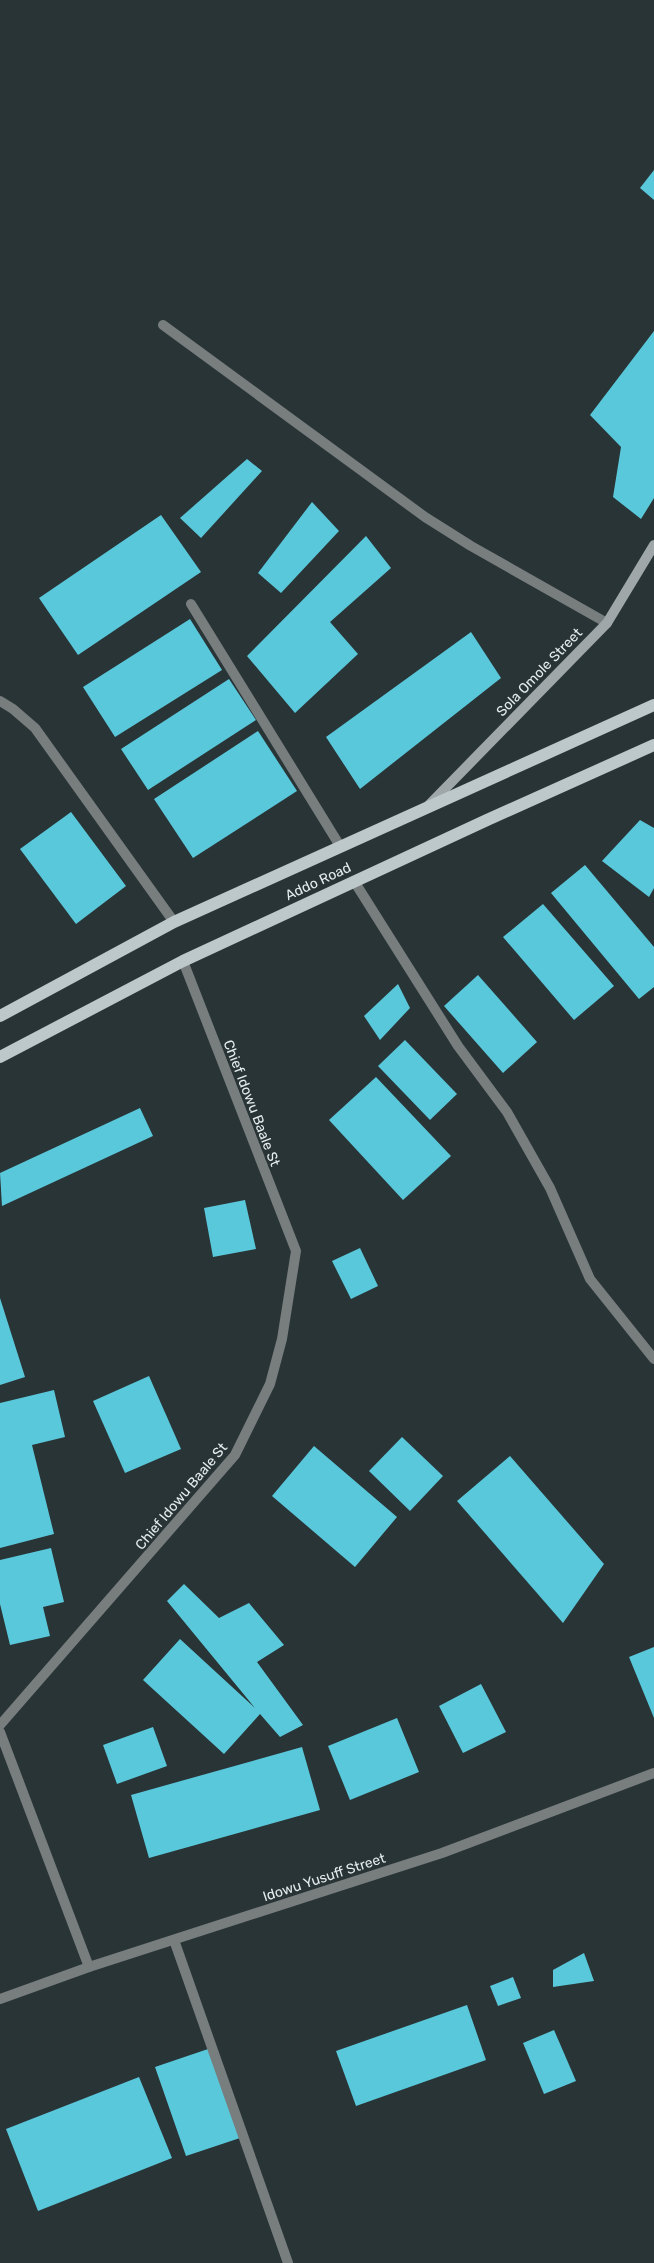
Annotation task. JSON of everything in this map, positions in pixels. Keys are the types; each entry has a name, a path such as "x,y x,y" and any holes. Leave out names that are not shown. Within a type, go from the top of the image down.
{"main road":[{"name":"Addo Road","path":"0,1016 174,922 654,705"},
{"name":"Addo Road","path":"0,1057 183,961 654,745"}],"street":[{"path":"163,325 426,517 470,546 607,622"},
{"name":"Sola Omole Street","path":"428,806 607,622 654,545"},
{"path":"191,604 340,846"},
{"path":"0,701 13,709 35,728 174,922"},
{"path":"354,881 458,1046 506,1112 550,1188 590,1279 654,1359"},
{"name":"Chief Idowu Baale St","path":"0,1726 236,1456 270,1384 282,1339 296,1251 183,961"},
{"path":"0,1732 89,1968"},
{"name":"Idowu Yusuff Street","path":"0,1998 442,1853 654,1773"},
{"path":"174,1940 288,2263"}],"building":[{"path":"654,170 654,200 640,188"},
{"path":"654,331 654,498 641,519 613,497 621,447 590,415"},
{"path":"247,459 262,471 201,538 180,518"},
{"path":"312,502 339,531 281,593 258,573"},
{"path":"161,515 201,572 78,655 39,598"},
{"path":"366,536 391,568 330,622 358,654 295,713 247,656"},
{"path":"190,619 222,670 115,737 83,687"},
{"path":"471,632 501,678 360,789 326,737"},
{"path":"229,679 256,720 148,790 121,749"},
{"path":"258,731 297,791 193,858 154,799"},
{"path":"71,812 126,886 76,924 20,849"},
{"path":"640,820 654,828 654,888 649,897 602,861"},
{"path":"585,865 654,947 654,987 639,999 551,893"},
{"path":"543,904 614,986 574,1020 503,937"},
{"path":"478,975 537,1042 503,1073 444,1006"},
{"path":"398,984 410,1008 380,1040 364,1016"},
{"path":"405,1040 457,1094 430,1120 378,1066"},
{"path":"376,1077 451,1156 403,1200 329,1120"},
{"path":"140,1108 153,1136 2,1206 0,1173"},
{"path":"245,1200 256,1249 213,1257 204,1208"},
{"path":"360,1248 378,1286 351,1299 332,1261"},
{"path":"0,1298 25,1377 0,1385"},
{"path":"149,1376 181,1449 125,1473 93,1401"},
{"path":"54,1390 65,1437 32,1445 54,1534 0,1548 0,1403"},
{"path":"402,1437 443,1476 410,1511 369,1471"},
{"path":"314,1446 397,1517 355,1567 272,1496"},
{"path":"510,1456 604,1564 563,1623 457,1501"},
{"path":"51,1548 64,1602 43,1607 50,1636 10,1645 0,1604 0,1560"},
{"path":"184,1584 219,1618 249,1603 284,1645 257,1662 303,1725 280,1737 260,1714 224,1754 143,1680 180,1639 255,1708 167,1601"},
{"path":"654,1647 654,1718 629,1657"},
{"path":"481,1684 506,1732 463,1753 439,1706"},
{"path":"397,1718 419,1772 350,1800 328,1746"},
{"path":"153,1727 167,1766 117,1784 103,1745"},
{"path":"302,1747 320,1810 149,1858 131,1795"},
{"path":"584,1953 594,1981 553,1987 553,1970"},
{"path":"513,1977 521,1998 498,2006 490,1986"},
{"path":"467,2005 486,2060 356,2106 336,2051"},
{"path":"554,2030 576,2081 544,2094 523,2043"},
{"path":"208,2049 240,2138 186,2156 155,2067"},
{"path":"139,2077 172,2158 38,2211 6,2129"}]}
